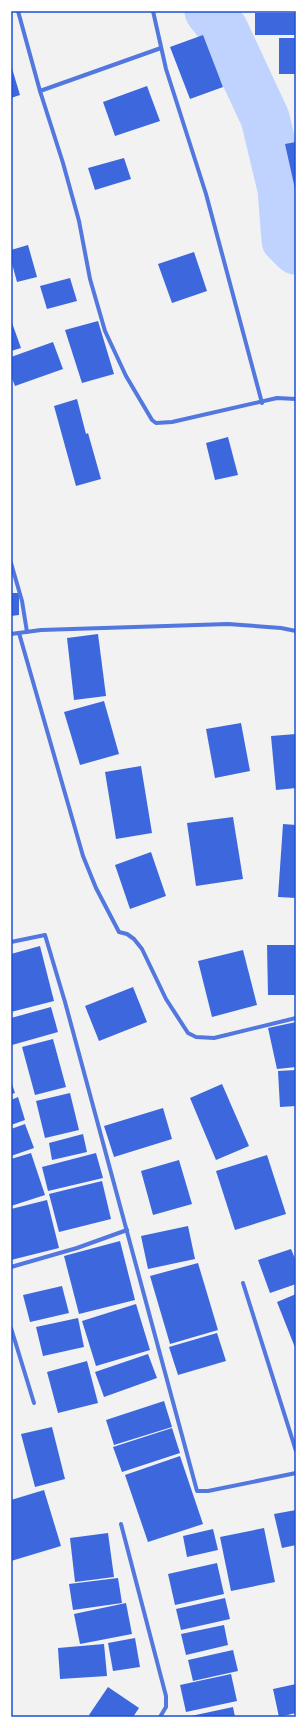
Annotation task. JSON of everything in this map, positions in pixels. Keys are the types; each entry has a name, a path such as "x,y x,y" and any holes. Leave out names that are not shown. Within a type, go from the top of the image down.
{"street":[{"path":"18,11 79,221 90,279 105,330 126,376 152,420 156,423 172,422 262,403 277,398 296,399"},
{"path":"153,11 170,82 206,194 262,403"},
{"path":"40,91 161,48"},
{"path":"11,563 22,601 27,632"},
{"path":"11,634 117,627 228,624 296,630"},
{"path":"19,633 84,856 96,888 119,932 134,939 142,949 166,999 188,1033 196,1037 214,1038 296,1018"},
{"path":"11,942 45,935 65,1002 197,1491 208,1491 296,1473"},
{"path":"11,1267 77,1248 127,1230"},
{"path":"243,1283 296,1451"},
{"path":"11,1328 34,1403"},
{"path":"121,1524 166,1696 166,1707 160,1717"}],"building":[{"path":"255,13 296,13 296,35 255,35"},
{"path":"203,35 223,87 190,99 170,47"},
{"path":"279,38 296,38 296,74 279,74"},
{"path":"11,65 20,95 11,98"},
{"path":"147,86 160,121 115,136 103,102"},
{"path":"296,142 296,189 295,189 285,144"},
{"path":"124,158 131,179 95,190 88,168"},
{"path":"28,245 37,277 17,282 11,260 11,250"},
{"path":"194,252 207,291 172,303 158,264"},
{"path":"70,278 77,301 47,309 40,286"},
{"path":"11,320 21,348 11,351"},
{"path":"98,321 114,374 82,383 65,330"},
{"path":"53,342 63,369 15,386 11,376 11,357"},
{"path":"77,399 86,434 88,433 101,479 76,486 54,406"},
{"path":"228,437 238,475 215,480 206,443"},
{"path":"11,593 19,593 19,615 11,616"},
{"path":"98,634 106,696 74,700 67,638"},
{"path":"104,701 119,754 80,765 64,712"},
{"path":"241,723 250,771 215,778 206,729"},
{"path":"296,734 296,788 276,790 271,736"},
{"path":"141,766 152,833 116,839 105,772"},
{"path":"233,817 243,879 196,886 187,823"},
{"path":"283,824 296,825 296,898 278,897"},
{"path":"151,852 166,896 130,909 115,865"},
{"path":"267,945 296,945 296,995 268,995"},
{"path":"40,946 54,1001 11,1012 11,954"},
{"path":"243,950 257,1005 212,1017 198,961"},
{"path":"133,987 147,1022 99,1041 85,1006"},
{"path":"51,1007 58,1032 12,1045 11,1018"},
{"path":"296,1022 296,1067 277,1069 268,1028"},
{"path":"53,1039 66,1087 35,1095 22,1047"},
{"path":"296,1070 296,1106 280,1107 278,1071"},
{"path":"11,1081 15,1093 11,1094"},
{"path":"222,1084 249,1146 216,1160 190,1098"},
{"path":"70,1093 79,1130 45,1138 36,1101"},
{"path":"18,1097 25,1120 11,1125 11,1100"},
{"path":"163,1108 172,1139 114,1157 104,1126"},
{"path":"25,1124 34,1148 11,1156 11,1129"},
{"path":"83,1134 87,1152 52,1160 49,1143"},
{"path":"31,1153 45,1195 11,1206 11,1159"},
{"path":"96,1153 103,1178 48,1191 42,1167"},
{"path":"267,1155 286,1214 235,1230 216,1171"},
{"path":"179,1160 192,1204 153,1215 141,1171"},
{"path":"102,1181 111,1219 59,1232 49,1194"},
{"path":"47,1200 59,1248 11,1260 11,1209"},
{"path":"188,1226 195,1259 148,1269 141,1236"},
{"path":"120,1241 135,1300 79,1314 64,1256"},
{"path":"291,1249 296,1261 296,1284 270,1293 258,1260"},
{"path":"198,1263 218,1330 170,1344 150,1276"},
{"path":"62,1286 69,1313 30,1322 23,1295"},
{"path":"296,1294 296,1350 277,1302"},
{"path":"136,1304 150,1350 96,1366 82,1321"},
{"path":"78,1318 84,1347 43,1356 36,1327"},
{"path":"217,1333 226,1361 178,1375 169,1347"},
{"path":"148,1354 157,1378 104,1397 95,1372"},
{"path":"87,1361 98,1403 58,1413 47,1372"},
{"path":"164,1401 172,1427 114,1445 106,1420"},
{"path":"52,1427 65,1479 35,1487 21,1434"},
{"path":"172,1428 180,1453 122,1472 113,1447"},
{"path":"180,1456 203,1524 148,1542 125,1475"},
{"path":"44,1490 61,1546 11,1561 11,1500"},
{"path":"296,1510 296,1545 282,1548 274,1514"},
{"path":"264,1528 275,1582 231,1591 220,1537"},
{"path":"213,1529 218,1550 187,1557 183,1536"},
{"path":"108,1533 114,1577 75,1582 70,1538"},
{"path":"217,1563 224,1594 175,1605 168,1574"},
{"path":"118,1578 122,1603 73,1610 69,1584"},
{"path":"225,1598 230,1619 181,1630 176,1609"},
{"path":"126,1603 132,1634 80,1644 74,1614"},
{"path":"224,1625 228,1645 186,1655 181,1634"},
{"path":"135,1638 140,1667 113,1671 108,1643"},
{"path":"104,1644 107,1676 60,1679 58,1648"},
{"path":"233,1650 238,1671 193,1681 188,1660"},
{"path":"231,1674 237,1701 186,1712 180,1685"},
{"path":"296,1684 296,1713 279,1717 273,1689"},
{"path":"108,1687 139,1708 133,1717 91,1717 89,1715"},
{"path":"233,1707 235,1717 191,1717 191,1716"}],"waterway":[{"path":"209,11 224,30 265,118 282,189 286,240 296,250"}]}
